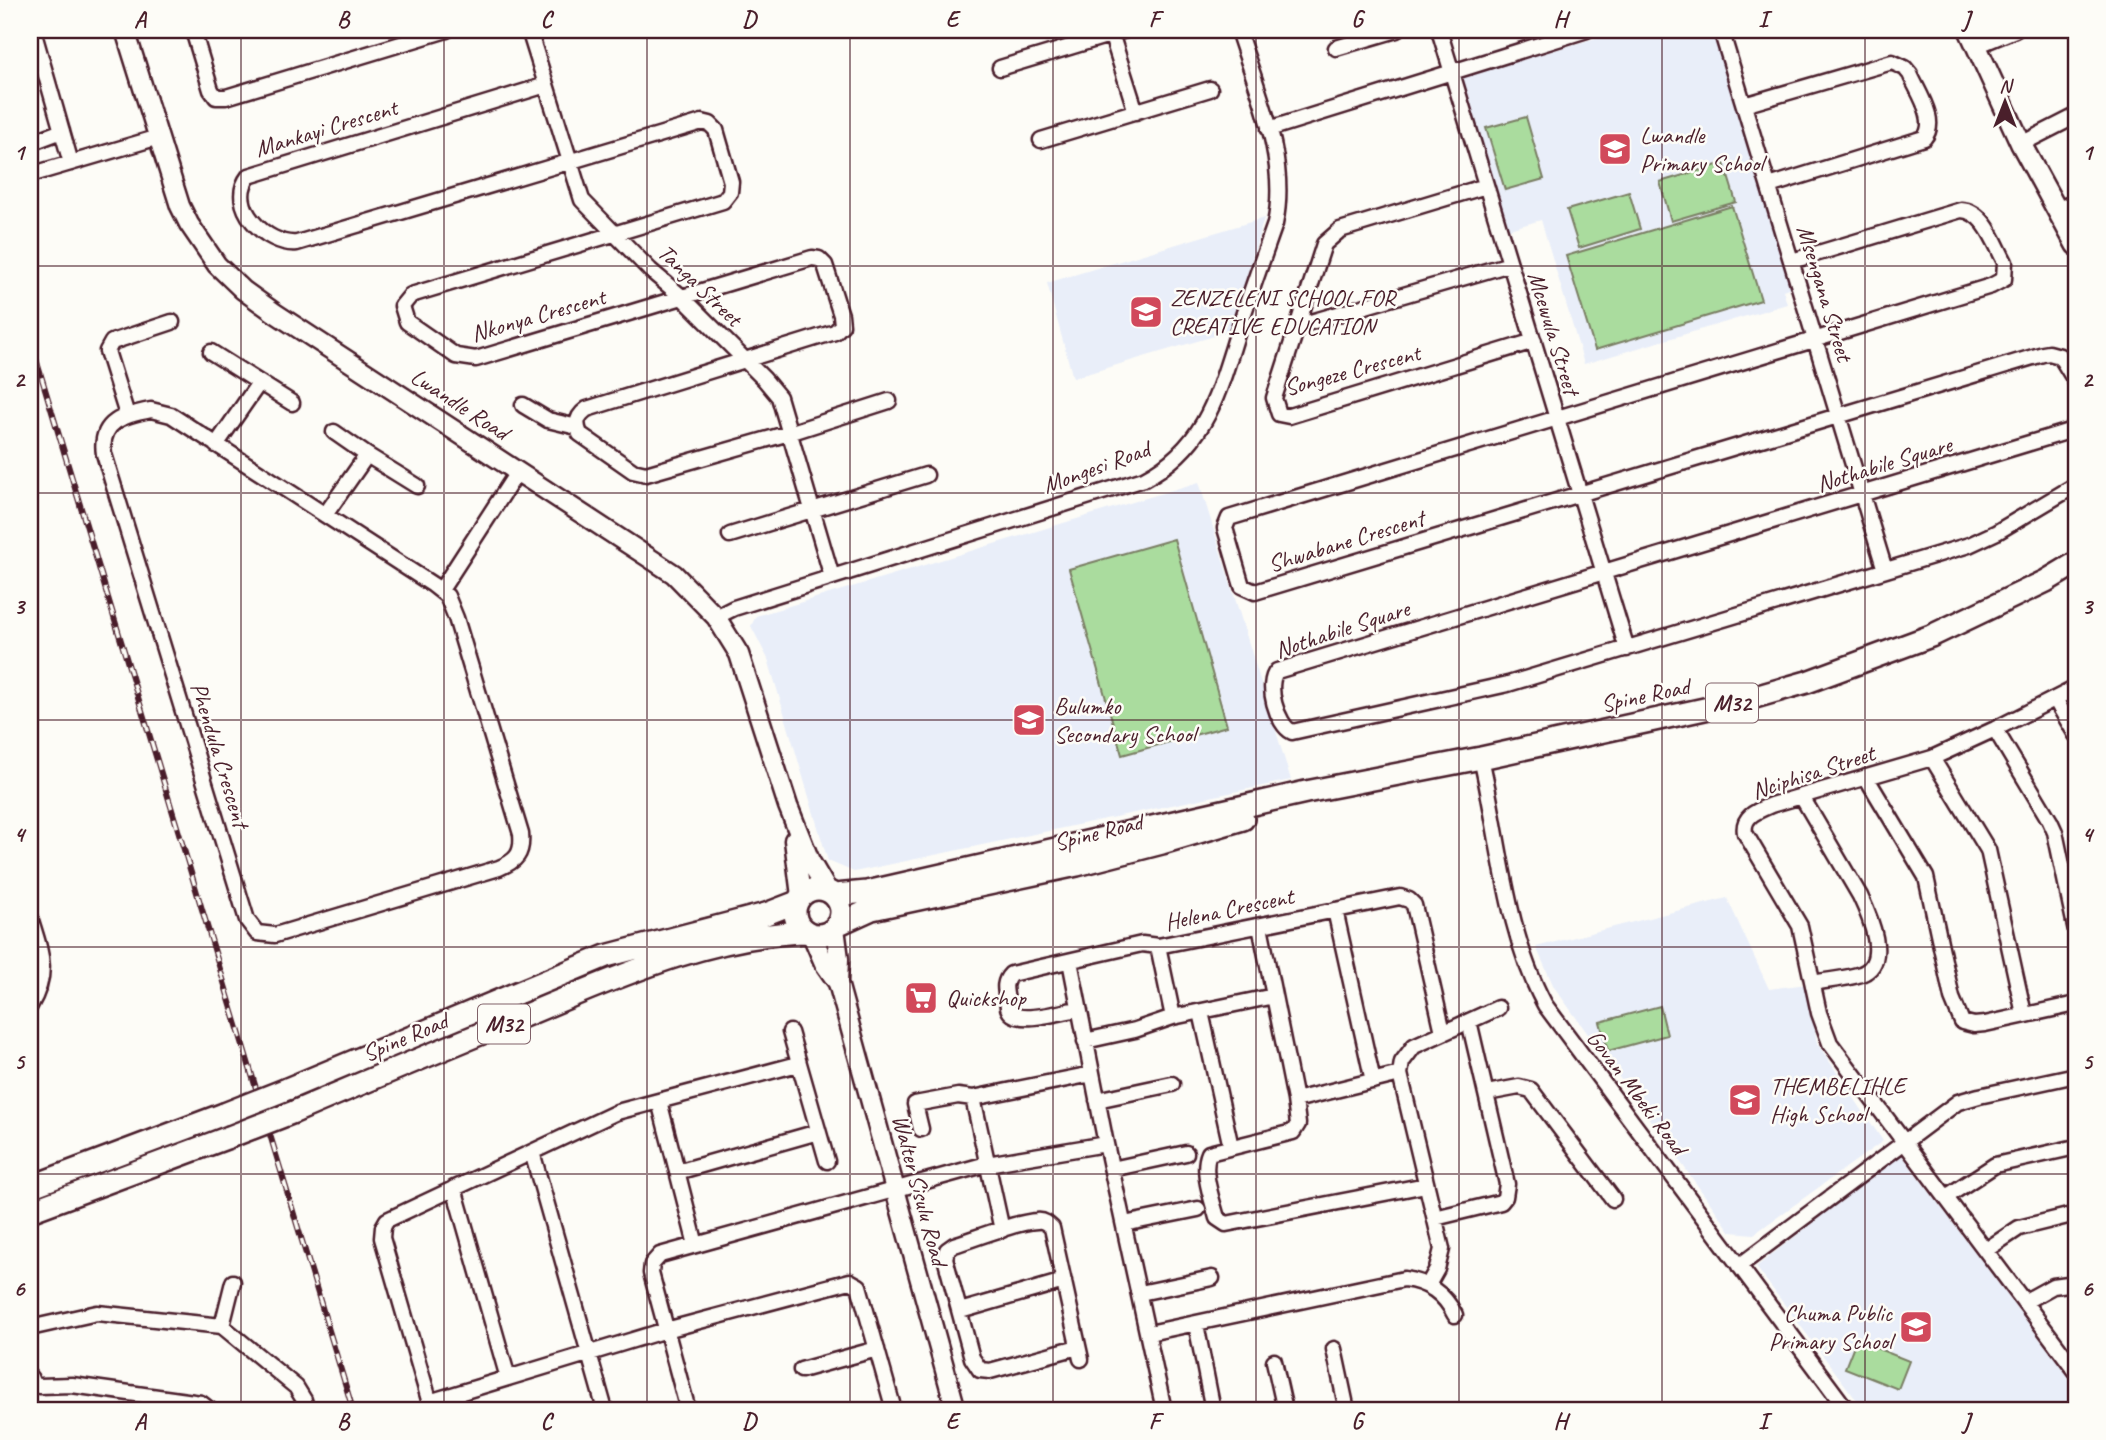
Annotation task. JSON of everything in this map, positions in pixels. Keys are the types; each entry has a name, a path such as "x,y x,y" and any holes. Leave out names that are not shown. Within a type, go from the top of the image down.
{"main road":[{"path":"1973,38 2021,144 2076,245"},
{"name":"Spine Road","path":"30,1187 287,1089 606,956 766,914 799,899 813,889 867,892 1306,792 1481,758 1741,701 1807,682 1931,636 2076,563"},
{"name":"Spine Road","path":"30,1211 293,1112 625,975 745,938 772,933 825,935 872,909 1162,844 1369,781"},
{"path":"831,892 842,908 837,926"},
{"path":"799,899 796,919 809,933"}],"street":[{"path":"33,30 71,163"},
{"name":"Lwandle Road","path":"125,30 180,206 208,255 243,290 674,574 716,618 739,654 788,806 810,861 831,892"},
{"path":"196,30 195,37 211,90 216,97 226,97 447,30"},
{"name":"Tanga Street","path":"529,30 582,200 650,270 682,297 746,360 779,397 832,577"},
{"name":"Mongesi Road","path":"716,618 734,608 1144,479 1181,453 1200,430 1214,404 1275,225 1279,185 1269,129 1238,30"},
{"path":"1336,48 1397,30"},
{"name":"Mcewula Street","path":"1439,30 1627,649"},
{"path":"1269,129 1587,30"},
{"name":"Msengana Street","path":"1721,30 1885,570"},
{"path":"1973,38 2015,30"},
{"path":"1000,68 1116,31 1136,112"},
{"path":"1744,105 1892,62 1905,68 1910,74 1930,121 1928,133 1924,138 1769,186"},
{"name":"Mankayi Crescent","path":"546,85 249,176 241,191 248,217 257,227 279,241 297,243 702,122 710,124 716,130 731,182 730,192 723,201 615,232"},
{"path":"1041,140 1210,89"},
{"path":"2021,144 2076,116"},
{"path":"30,142 62,131"},
{"path":"30,175 159,137"},
{"name":"Songeze Crescent","path":"1486,186 1340,230 1331,236 1324,244 1274,398 1279,414 1289,416 1534,341"},
{"path":"2057,210 2076,201"},
{"name":"Shwabane Crescent","path":"1792,261 1968,210 1980,218 2005,262 2004,279 1991,286 1229,518 1225,528 1242,586 1255,592 2049,353 2060,356 2076,382"},
{"name":"Nkonya Crescent","path":"615,232 411,295 402,306 404,316 407,321 456,356 469,359 682,297"},
{"path":"682,297 806,259 819,259 825,265 842,325 831,334 587,410 579,417 577,427 583,437 634,471 646,474 889,401"},
{"path":"1297,326 1510,264"},
{"path":"127,415 107,351 108,346 112,342 172,321"},
{"path":"211,352 292,402"},
{"path":"216,445 259,383"},
{"path":"523,405 548,420 577,427"},
{"name":"Phendula Crescent","path":"150,410 165,412 216,445 447,596 521,834 520,853 511,863 275,935 257,933 247,920 103,445 113,423 127,415 150,410"},
{"name":"Nothabile Square","path":"2076,429 1277,671 1270,684 1280,721 1292,732 1470,694 1627,649 1984,539 2076,485"},
{"path":"334,432 417,486"},
{"path":"325,515 367,455"},
{"path":"441,590 518,471"},
{"path":"730,535 926,475"},
{"name":"Nciphisa Street","path":"2076,688 1932,758 1756,811 1747,819 1744,829 1800,926 1819,1013 1830,1043 2076,1371"},
{"path":"2055,699 2076,735"},
{"path":"1995,729 2050,821 2058,845 2076,931"},
{"name":"Govan Mbeki Road","path":"1481,758 1519,941 1536,988 1555,1020 1847,1410"},
{"path":"1932,758 1988,850 2024,1014"},
{"path":"1867,778 1926,877 1952,998 1962,1022 1985,1024 2076,1004"},
{"path":"1802,797 1860,896 1876,944 1875,961 1864,973 1813,983"},
{"name":"Lwandle Road","path":"788,806 799,899"},
{"name":"Helena Crescent","path":"1173,1017 1157,946 1399,897 1414,905 1443,1032"},
{"path":"1335,910 1373,1081"},
{"path":"30,917 44,972 39,990 30,1006"},
{"name":"Walter Sisulu Road","path":"837,926 838,983 956,1410"},
{"path":"1260,926 1298,1124 1293,1132 1209,1153 1205,1162 1217,1218 1226,1224 1426,1185"},
{"name":"Walter Sisulu Road","path":"809,933 838,983"},
{"path":"1078,1009 1027,1018 1016,1017 1009,1010 1004,988 1006,980 1011,974 1142,944 1157,946"},
{"path":"1070,961 1106,1144 1164,1410"},
{"path":"1085,1041 1135,1030 1173,1017 1275,996"},
{"path":"1428,1285 1437,1269 1442,1249 1400,1074 1402,1062 1413,1046 1498,1008"},
{"path":"1201,1012 1230,1147"},
{"path":"1435,1218 1501,1202 1505,1197 1506,1177 1469,1021"},
{"path":"790,1032 827,1161"},
{"path":"798,1063 617,1112 387,1220 382,1238 431,1406 508,1378 666,1330 850,1280 856,1282 894,1410"},
{"path":"921,1129 915,1104 958,1096 973,1098 1092,1074"},
{"path":"1295,1100 1400,1074"},
{"path":"1739,1266 1958,1102 2076,1075"},
{"path":"1097,1100 1172,1084"},
{"path":"1487,1093 1519,1087 1531,1090 1613,1199"},
{"path":"973,1098 1002,1230"},
{"path":"659,1101 696,1245"},
{"path":"677,1171 818,1132"},
{"path":"688,1410 651,1273 652,1264 660,1255 987,1164 1106,1144"},
{"path":"1946,1197 1995,1165 2076,1147"},
{"path":"531,1152 605,1410"},
{"path":"1112,1169 1186,1153"},
{"path":"454,1188 508,1378"},
{"path":"1124,1224 1198,1209"},
{"path":"1986,1250 2019,1228 2076,1214"},
{"path":"1038,1220 1046,1222 1052,1228 1080,1353 990,1371 979,1370 972,1358 945,1258 947,1250 954,1245 1002,1230 1038,1220"},
{"path":"1140,1293 1212,1278"},
{"path":"1149,1333 1404,1279 1428,1285 1449,1303 1455,1315"},
{"path":"960,1311 1064,1281"},
{"path":"222,1326 233,1282"},
{"path":"2025,1302 2053,1286 2076,1283"},
{"path":"30,1328 97,1313 222,1326 296,1387 307,1410"},
{"path":"1196,1324 1213,1410"},
{"path":"801,1370 877,1349"},
{"path":"1334,1349 1347,1410"},
{"path":"1274,1361 1285,1410"},
{"path":"30,1377 33,1384 38,1386 72,1385 201,1403 210,1410"}],"shaded area":[{"name":"Lwandle Primary School","path":"1623,30 1714,30 1791,287 1783,290 1787,304 1584,364 1541,220 1506,230 1460,78"},
{"name":"ZENZELENI SCHOOL FOR CREATIVE EDUCATION","path":"1264,218 1231,331 1073,378 1047,283"},
{"name":"Bulumko Secondary School","path":"1199,482 1291,780 854,872 828,861 768,659 751,626 756,616"},
{"name":"THEMBELIHLE High School","path":"1727,898 1769,989 1807,984 1817,1043 1883,1141 1754,1234 1731,1232 1554,987 1536,947"},
{"name":"Chuma Public Primary School","path":"1901,1154 2076,1387 2076,1410 1864,1410 1756,1267"}],"green space":[{"path":"1526,117 1544,179 1505,190 1486,128"},
{"path":"1724,163 1736,202 1671,221 1660,182"},
{"path":"1629,192 1640,229 1579,248 1567,210"},
{"path":"1732,206 1761,300 1595,350 1566,256"},
{"path":"1174,539 1227,726 1122,755 1069,569"},
{"path":"1660,1006 1667,1035 1608,1051 1600,1022"},
{"path":"1856,1340 1909,1361 1898,1389 1845,1368"}],"railway":[{"path":"30,339 353,1410"}],"place":[{"name":"Lwandle Primary School","path":"1615,149"},
{"name":"ZENZELENI SCHOOL FOR CREATIVE EDUCATION","path":"1146,312"},
{"name":"Bulumko Secondary School","path":"1029,720"},
{"name":"Quickshop","path":"921,998"},
{"name":"THEMBELIHLE High School","path":"1745,1100"},
{"name":"Chuma Public Primary School","path":"1916,1327"}]}
